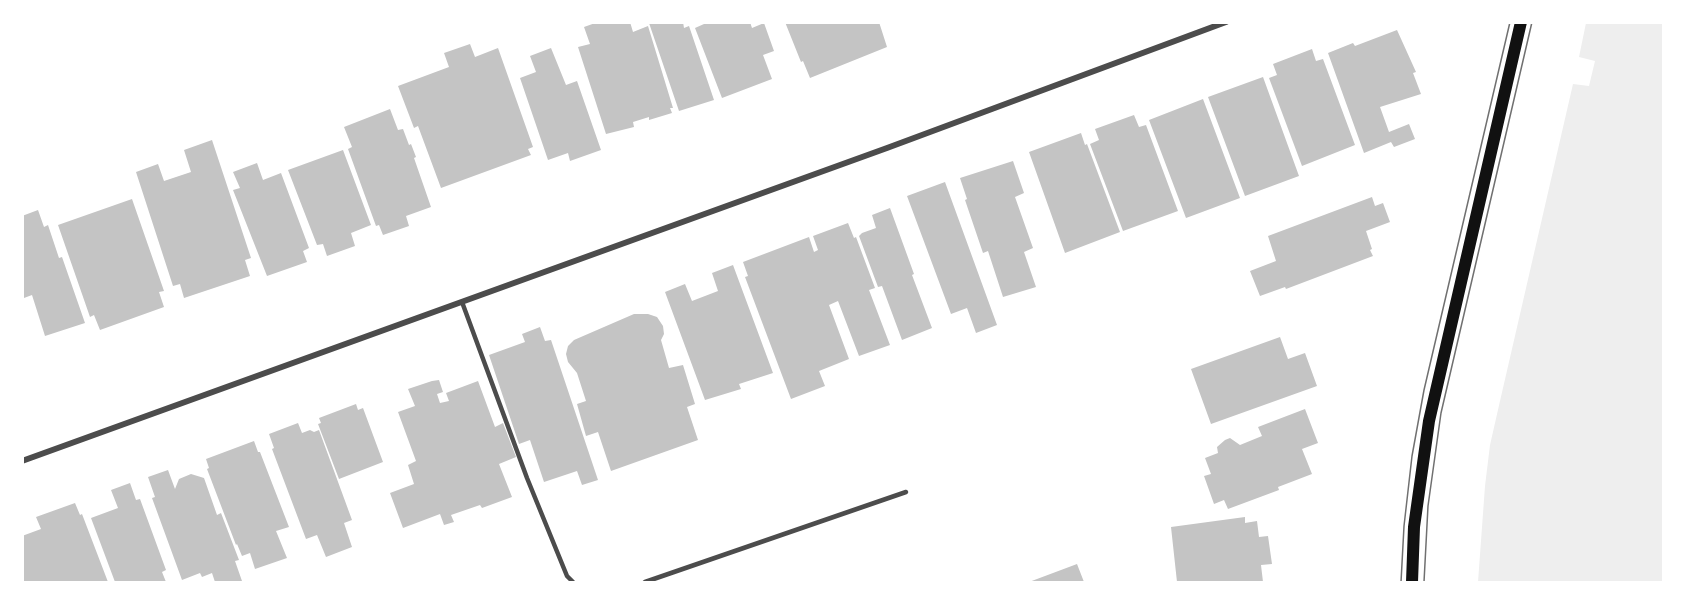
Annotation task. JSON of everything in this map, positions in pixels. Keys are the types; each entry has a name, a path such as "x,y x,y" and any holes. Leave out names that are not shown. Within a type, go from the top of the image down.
{"main road":[{"path":"1412,582 1414,527 1429,421 1521,22"}],"street":[{"path":"22,461 1226,22"}],"lane":[{"path":"462,302 527,478 567,576 573,582"},
{"path":"645,582 906,492"}],"shaded area":[{"path":"1586,23 1663,23 1663,582 1478,582 1490,445 1573,84 1589,86 1595,61 1579,57"}],"building":[{"path":"598,22 630,22 633,32 648,26 673,108 670,108 672,113 633,122 634,127 606,134 578,47 590,44 584,27"},
{"path":"683,22 684,28 689,26 714,100 679,111 649,23"},
{"path":"703,22 750,22 752,28 764,23 774,51 763,55 772,79 722,98 695,28 704,24"},
{"path":"785,22 879,22 887,47 810,78"},
{"path":"1397,30 1416,72 1413,73 1421,94 1380,107 1389,132 1409,124 1415,139 1394,147 1391,142 1364,153 1328,53 1353,43 1355,46"},
{"path":"470,44 475,57 498,48 533,147 528,149 531,155 441,188 418,126 414,128 398,86 449,67 444,53"},
{"path":"551,48 566,85 577,81 601,150 570,161 568,153 548,160 520,78 536,72 530,56"},
{"path":"1312,49 1316,61 1323,59 1355,145 1302,166 1269,78 1277,75 1273,64"},
{"path":"1263,77 1299,176 1245,196 1208,97"},
{"path":"1203,99 1240,198 1186,218 1149,120"},
{"path":"390,109 398,130 403,129 409,145 411,144 431,207 406,216 409,226 383,235 379,225 376,226 348,149 352,147 344,127"},
{"path":"1134,115 1139,127 1146,125 1178,211 1123,231 1090,144 1099,140 1095,129"},
{"path":"1081,133 1120,232 1065,253 1029,152"},
{"path":"212,140 251,258 245,260 250,276 184,298 180,284 173,286 136,172 158,164 164,181 191,172 184,150"},
{"path":"343,150 371,225 351,233 355,246 327,256 323,244 317,245 288,170"},
{"path":"1013,161 1024,193 1015,197 1033,248 1024,252 1036,287 1003,297 988,251 983,253 960,178"},
{"path":"257,163 263,180 281,173 309,248 303,251 307,262 267,276 233,190 240,188 233,172"},
{"path":"945,182 997,325 976,333 967,308 951,314 907,196"},
{"path":"1372,197 1375,206 1383,203 1390,222 1366,231 1373,256 1286,289 1285,287 1260,296 1250,271 1276,261 1268,236"},
{"path":"132,199 164,291 159,292 164,307 100,330 94,315 90,317 58,225"},
{"path":"890,208 932,328 902,340 882,286 878,287 859,236 876,228 872,215"},
{"path":"38,210 44,227 48,225 59,258 62,257 85,323 45,336 32,295 24,298 22,292 22,216"},
{"path":"848,223 854,238 856,237 875,288 869,290 890,345 859,356 838,301 829,305 849,359 819,371 825,386 791,399 745,277 748,276 743,262 809,237 814,252 818,250 813,236"},
{"path":"733,265 773,373 739,384 741,389 705,400 665,292 685,284 692,301 718,291 712,273"},
{"path":"634,314 648,314 657,317 663,326 664,334 661,340 669,368 683,365 695,404 687,407 698,440 611,471 598,432 586,436 577,404 586,401 577,373 568,362 566,354 568,346 574,340"},
{"path":"540,327 545,341 551,340 598,480 582,485 577,471 544,482 530,440 519,444 489,355 525,342 522,334"},
{"path":"1280,337 1288,359 1305,353 1317,386 1211,424 1191,369"},
{"path":"439,380 443,392 437,394 440,403 449,401 446,393 478,381 495,427 503,423 516,457 499,464 512,497 482,508 480,505 451,515 454,522 444,525 440,514 403,528 390,493 414,484 408,465 416,461 398,412 415,406 408,389"},
{"path":"356,404 358,410 363,408 383,462 339,479 318,424 321,423 319,418"},
{"path":"1305,409 1318,443 1302,449 1312,474 1278,487 1279,490 1228,509 1224,500 1214,504 1204,476 1211,474 1205,458 1218,453 1217,447 1225,440 1230,438 1240,445 1262,436 1258,427"},
{"path":"298,423 302,433 319,430 352,520 344,523 352,547 326,557 317,535 306,539 272,449 274,448 269,434"},
{"path":"254,441 289,527 276,531 287,558 255,569 250,553 242,556 236,545 207,469 209,468 206,459"},
{"path":"168,470 175,489 179,479 191,474 204,478 217,515 221,513 239,560 235,561 242,581 215,582 212,573 202,577 200,573 182,580 152,498 155,497 148,477"},
{"path":"130,483 136,500 140,499 166,570 162,572 166,582 115,582 91,518 118,508 111,490"},
{"path":"75,503 80,515 82,514 108,582 22,582 22,536 41,529 36,517"},
{"path":"1245,517 1245,523 1257,521 1259,537 1268,536 1272,564 1261,565 1263,582 1177,582 1171,527"},
{"path":"1077,564 1084,582 1029,582"}],"tram line":[{"path":"1401,582 1404,526 1412,456 1424,390 1510,22"},
{"path":"1424,582 1428,506 1441,413 1532,22"}]}
